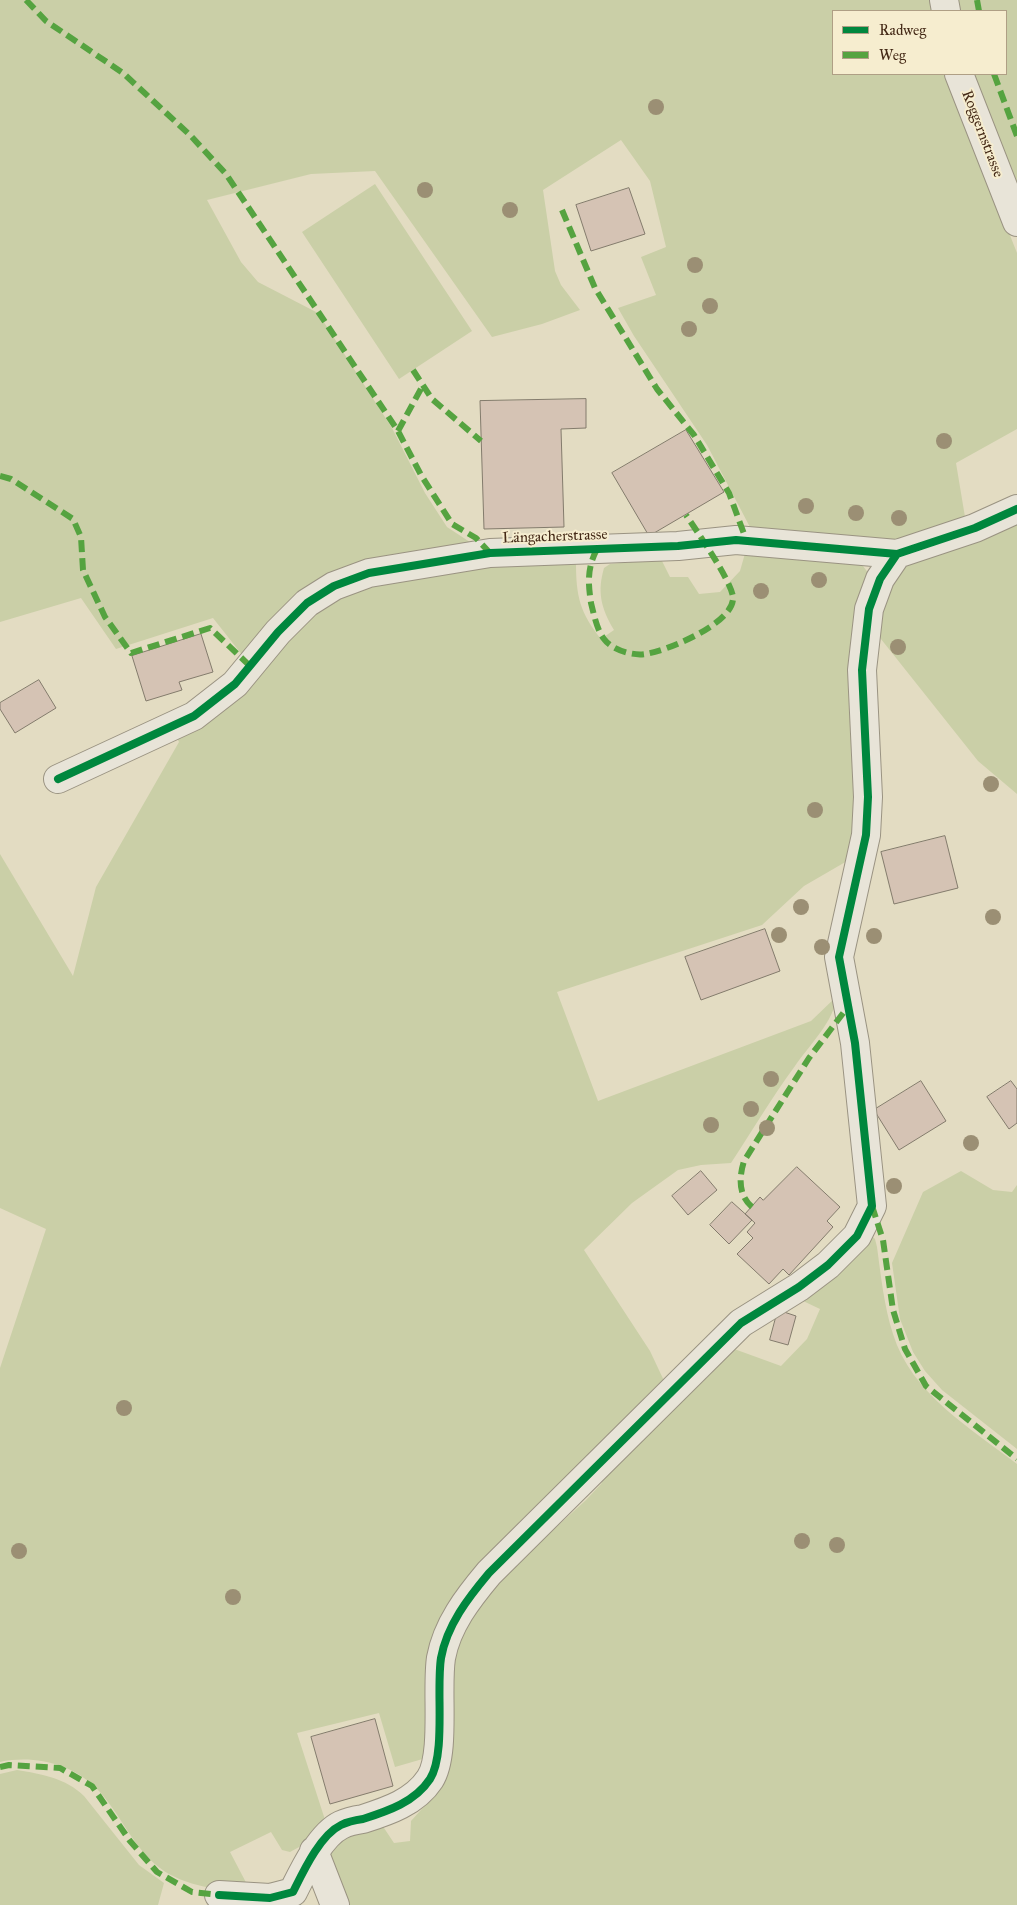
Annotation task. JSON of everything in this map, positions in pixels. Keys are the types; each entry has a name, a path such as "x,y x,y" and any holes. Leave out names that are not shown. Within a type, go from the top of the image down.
{"street":[{"name":"Roggernstrasse","path":"959,75 1017,222"},
{"path":"219,1895 270,1898 293,1892 314,1851 340,1825 382,1813 412,1798 430,1778 438,1751 441,1658 449,1632 464,1604 489,1573 741,1323 799,1287 828,1265 857,1236 872,1206 855,1043 839,957 866,835 868,797 862,670 869,609 880,579 897,554 975,528 1017,509"},
{"name":"Längacherstrasse","path":"58,779 194,716 235,684 278,632 307,603 334,586 378,571 490,553 678,546 736,540 897,554"},
{"path":"314,1851 335,1905"}],"green space":[{"path":"0,0 930,0 932,10 832,10 832,75 946,75 1017,253 1017,429 956,463 966,523 887,544 752,531 707,445 634,336 618,308 656,295 641,257 666,247 650,181 621,140 543,190 555,271 561,285 580,310 542,324 492,337 375,171 311,174 207,200 241,262 258,282 318,313 392,428 425,493 447,527 479,548 365,568 247,661 213,618 116,649 81,598 0,622"},
{"path":"952,0 1017,0 1017,207 966,75 1007,75 1007,10 954,10"},
{"path":"375,184 472,331 399,379 302,232"},
{"path":"1017,514 1017,794 978,761 873,629 878,607 907,559"},
{"path":"746,550 860,562 869,574 854,857 804,886 762,925 557,992 598,1101 811,1021 836,997 835,1006 826,1024 778,1090 731,1163 701,1165 678,1170 632,1203 584,1250 650,1351 666,1385 461,1595 426,1758 395,1767 379,1713 297,1733 327,1826 310,1841 290,1852 282,1850 271,1832 230,1852 251,1892 216,1889 181,1879 160,1868 150,1860 104,1797 86,1779 75,1772 51,1763 25,1760 0,1762 0,1368 46,1229 0,1208 0,854 73,976 96,887 179,742 173,730 289,630 352,588 468,562 576,563 578,595 588,621 601,639 614,630 603,607 601,592 604,568 610,564 661,559 670,577 688,577 699,594 720,592 740,571"},
{"path":"961,1171 993,1190 1012,1192 1017,1185 1017,1449 942,1390 925,1371 913,1352 900,1319 892,1263 923,1192"},
{"path":"871,1235 875,1239 877,1247 885,1302 893,1334 913,1374 944,1408 1017,1464 1017,1905 347,1905 329,1854 336,1839 380,1822 394,1843 410,1841 411,1821 429,1801 441,1780 452,1640 514,1563 538,1544 586,1500 601,1484 615,1458 726,1346 781,1366 807,1339 820,1309 801,1300"},
{"path":"17,1770 44,1775 61,1781 84,1796 139,1865 164,1883 158,1905 0,1905 0,1774"}],"building":[{"path":"629,188 645,234 591,251 576,205"},
{"path":"586,399 586,428 561,429 564,527 484,529 480,401"},
{"path":"686,430 724,492 649,536 612,473"},
{"path":"201,634 213,672 179,682 182,690 146,701 132,656"},
{"path":"39,680 56,708 15,733 0,709 0,703"},
{"path":"945,836 958,888 894,904 881,852"},
{"path":"765,929 780,971 701,1000 685,957"},
{"path":"921,1081 946,1121 899,1150 874,1110"},
{"path":"1011,1081 1017,1089 1017,1123 1009,1129 987,1097"},
{"path":"797,1167 840,1207 827,1221 833,1227 789,1275 783,1269 769,1284 737,1254 753,1238 747,1232 755,1223 745,1214 760,1197 763,1200"},
{"path":"701,1171 717,1190 688,1215 672,1196"},
{"path":"732,1202 752,1220 729,1244 710,1225"},
{"path":"778,1310 796,1316 788,1345 770,1340"},
{"path":"375,1719 393,1786 330,1804 311,1737"}],"marked path":[{"path":"26,0 46,21 123,73 190,135 226,174 398,431 421,475 452,524 476,538 490,553"},
{"path":"977,0 979,10"},
{"path":"994,75 1017,136"},
{"path":"562,210 595,288 657,389 694,435 729,493 747,542"},
{"path":"413,370 432,399 481,441"},
{"path":"398,431 423,385"},
{"path":"0,476 11,479 73,519 81,537 83,570 105,617 131,653 210,628 250,666"},
{"path":"597,549 590,569 589,589 596,622 604,639 617,649 635,654 655,652 683,642 712,626 731,607 733,597 720,568 686,515"},
{"path":"752,1207 744,1197 741,1186 741,1173 744,1161 809,1058 847,1008"},
{"path":"872,1206 883,1240 893,1310 905,1349 926,1386 1017,1459"},
{"path":"0,1767 9,1765 60,1768 92,1786 130,1841 157,1872 192,1892 219,1895"}],"cycle path":[{"path":"219,1895 270,1898 293,1892 319,1845 333,1830 346,1823 363,1819 400,1805 424,1787 435,1768 438,1754 440,1671 444,1646 453,1623 473,1592 489,1573 741,1323 799,1287 828,1265 857,1236 872,1206 855,1043 839,957 866,835 868,797 862,670 869,609 880,579 897,554 975,528 1017,509"},
{"path":"58,779 194,716 235,684 278,632 307,603 334,586 369,573 490,553 678,546 736,540 897,554"}]}
